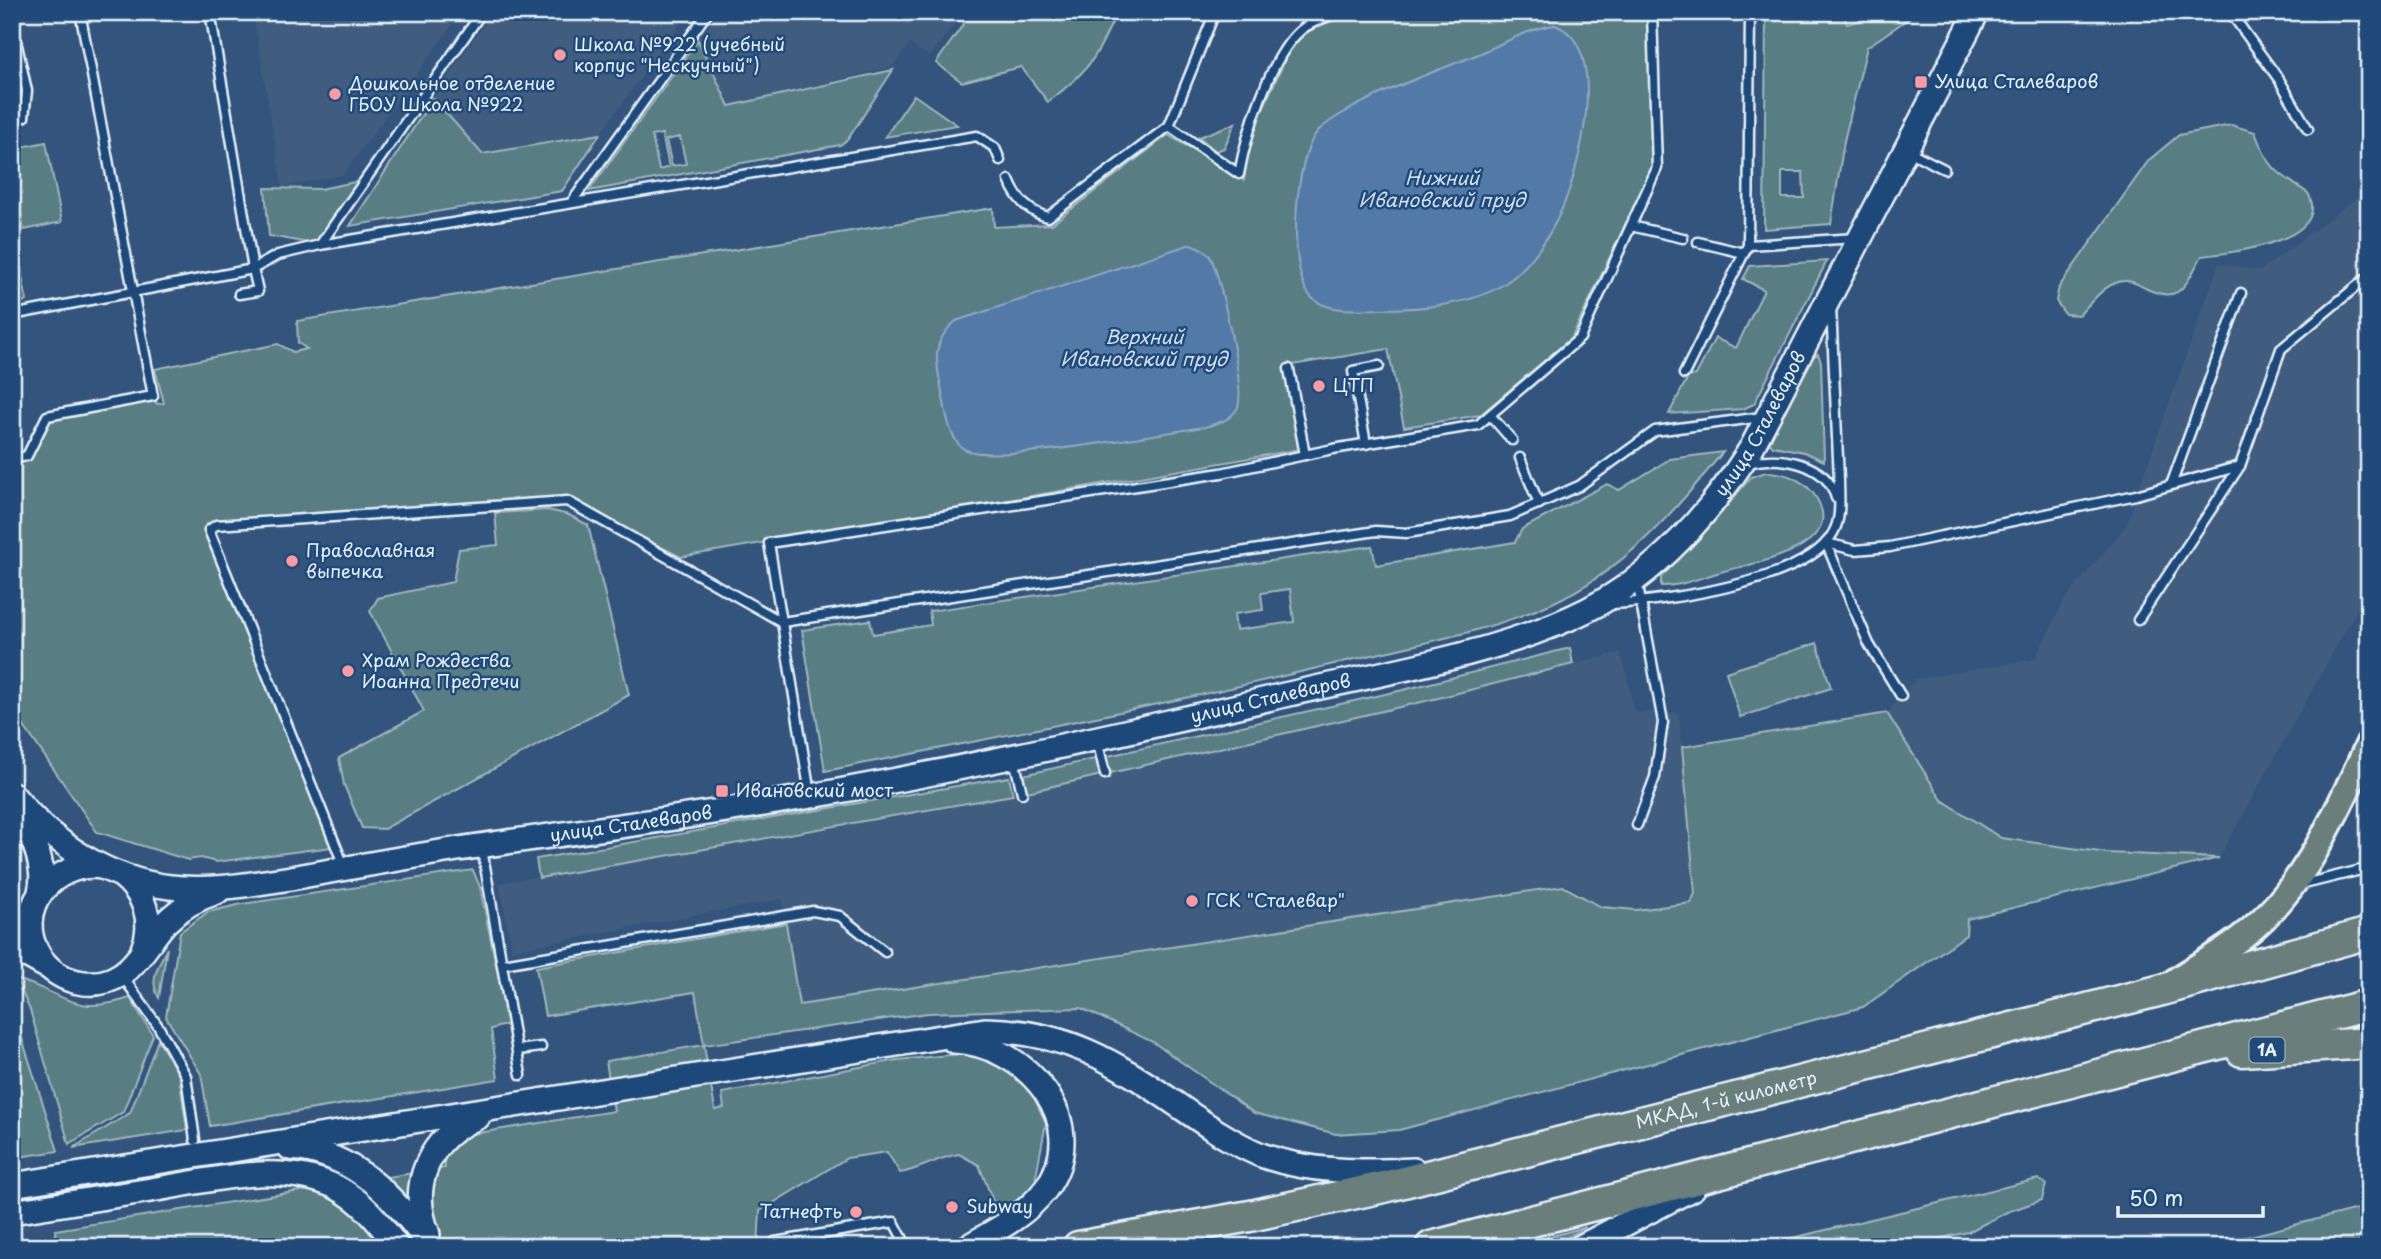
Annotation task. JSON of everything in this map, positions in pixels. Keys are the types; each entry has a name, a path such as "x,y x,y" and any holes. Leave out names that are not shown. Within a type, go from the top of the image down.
{"highway":[{"name":"МКАД, 1-й километр","path":"1079,1247 1263,1213 1507,1156 2162,990 2369,933"},
{"path":"1432,1247 2369,1004"},
{"name":"1A","path":"2165,1058 2369,1043"}],"main road":[{"name":"улица Сталеваров","path":"233,887 810,796 1097,739 1442,658 1523,635 1595,605 1636,578 1676,543 1718,496 1741,465 1977,12"},
{"path":"2162,990 2245,935 2292,888 2333,819 2369,743"},
{"path":"12,795 49,834 111,870 141,896 147,911 146,942 140,955"},
{"path":"12,795 37,850 41,870 31,927 36,950 57,974"},
{"path":"12,923 29,912 37,899 62,872 76,867 111,870 167,887 233,887"},
{"path":"12,953 28,956 57,974 88,984 104,982 121,974 167,921 181,909 205,896 233,887"},
{"path":"12,1185 985,1030 1041,1035 1072,1043 1132,1073 1233,1141 1260,1154 1315,1168 1369,1172 1414,1170 1507,1156"},
{"path":"909,1041 959,1041 1004,1053 1024,1065 1041,1082 1059,1123 1060,1149 1056,1171 1046,1189 1012,1222 967,1247"},
{"path":"432,1247 422,1222 419,1200 427,1163 436,1147 466,1122 516,1106"},
{"path":"234,1150 296,1148 342,1161 381,1188 432,1247"},
{"path":"1581,1247 1721,1172"},
{"path":"12,1212 239,1176 293,1176 317,1180 351,1196 364,1205 397,1247"}],"lane":[{"path":"12,459 27,456 47,416 153,396 80,12"},
{"path":"210,12 258,290 239,294"},
{"path":"320,245 482,12"},
{"path":"571,203 708,12"},
{"path":"1009,180 1014,192 1033,213 1048,217 1168,126 1215,12"},
{"path":"1168,126 1240,174 1247,132 1287,46 1301,30 1340,12"},
{"path":"810,796 769,543 1222,473 1305,455 1478,425 1580,338 1657,168 1652,12"},
{"path":"1684,374 1746,249 1750,12"},
{"path":"2230,12 2280,81 2308,129"},
{"path":"12,22 15,22 27,91 24,117 12,119"},
{"path":"12,315 253,269 278,255 320,245 976,136 995,148 1000,160"},
{"path":"1905,150 1944,169"},
{"path":"1630,226 1683,238"},
{"path":"1698,242 1746,249 1859,238"},
{"path":"2138,620 2240,466 2281,349 2369,276"},
{"path":"1595,605 1668,599 1782,572 1809,560 1826,543 1833,533 1839,508 1830,293"},
{"path":"2171,485 2241,293"},
{"path":"1366,444 1353,371 1380,366"},
{"path":"1289,369 1305,455"},
{"path":"1490,415 1513,440"},
{"path":"346,869 209,530 216,525 306,523 567,501 782,622 1376,531 1407,533 1510,516 1579,486 1655,431 1767,417"},
{"path":"1520,458 1539,503"},
{"path":"1741,465 1777,459 1816,471 1827,480 1839,508"},
{"path":"1826,543 1855,550 1890,547 2171,485 2240,466"},
{"path":"578,507 581,521"},
{"path":"1826,543 1869,644 1901,696"},
{"path":"1636,578 1663,722 1655,778 1637,825"},
{"path":"1097,739 1105,774"},
{"path":"1014,756 1022,793"},
{"path":"481,846 521,1075"},
{"path":"2292,888 2369,868"},
{"path":"503,964 813,911 841,916 885,952"},
{"path":"121,974 153,1018 186,1076 195,1140"},
{"path":"518,1050 541,1047"},
{"path":"774,1247 775,1242 894,1222 907,1247"}],"shaded area":[{"name":"Дошкольное отделение ГБОУ Школа №922","path":"253,12 462,12 343,175 282,187"},
{"name":"Школа №922 (учебный корпус \"Нескучный\")","path":"493,12 689,12 600,134 482,154 433,98"},
{"path":"718,12 963,12 930,57 910,44 892,67 729,106 698,40"},
{"path":"2360,195 2369,204 2369,588 2219,858 2107,853 2001,838 1942,800 1887,713 1916,679 2035,659 2064,600 2125,527 2219,263 2260,271"},
{"path":"1621,652 1635,712 1679,713 1695,893 1691,903 1636,910 1601,907 1568,885 1214,943 799,1005 782,899 512,950 499,883 802,834 1027,792 1426,701"}],"green space":[{"path":"972,12 1005,12 1009,15 1012,12 1117,12 1090,63 1074,81 1048,102 1021,67 962,82 936,63"},
{"path":"1351,12 1649,12 1652,168 1572,337 1480,415 1404,427 1388,349 1286,366 1301,449 681,557 568,500 215,525 211,541 332,847 216,862 201,858 188,860 97,832 12,709 12,460 27,456 47,416 153,396 157,404 164,403 155,369 278,344 293,352 307,349 298,343 297,321 993,208 994,227 1052,224 1168,135 1244,180 1250,137 1290,49 1304,34 1320,24"},
{"path":"1766,12 1843,12 1847,24 1888,12 1918,12 1867,47 1844,141 1831,224 1764,229","holes":["1782,172 1803,172 1804,198 1782,198"]},
{"path":"698,40 729,106 893,70 848,139 840,145 589,191","holes":["662,134 669,167 659,170 652,136","680,137 686,164 672,166 666,140"]},
{"path":"914,95 957,125 885,137"},
{"path":"433,98 482,154 600,134 562,191 350,226"},
{"path":"1235,123 1224,148 1216,151 1199,137"},
{"path":"2231,125 2255,132 2269,162 2288,180 2308,193 2312,207 2308,221 2298,231 2266,244 2202,256 2186,283 2175,293 2168,295 2132,282 2120,281 2100,293 2079,315 2065,314 2056,301 2059,287 2149,160 2179,135"},
{"path":"46,142 62,222 24,230 12,171 12,149"},
{"path":"365,180 320,245 269,236 265,188 320,189"},
{"path":"12,228 27,301 12,303"},
{"path":"1827,261 1754,404 1743,409 1669,414 1688,377 1696,375 1715,338 1736,348 1764,290 1743,279 1750,266"},
{"path":"1818,354 1821,362 1824,461 1804,452 1773,446 1769,441 1811,357"},
{"path":"1723,452 1666,518 1624,557 1577,590 1525,614 1448,638 1213,692 825,771 802,630 870,620 873,634 931,625 929,611 1372,546 1376,565 1515,542 1522,529 1607,484 1619,490 1670,459","holes":["1290,589 1294,622 1236,630 1234,614 1263,610 1261,593"]},
{"path":"1766,472 1792,477 1813,493 1822,512 1820,527 1811,539 1795,549 1757,563 1684,583 1661,586 1661,577 1699,539 1751,477"},
{"path":"548,510 569,515 588,525 629,695 384,829 362,828 344,785 339,758 424,711 370,611 378,598 453,582 459,549 498,545 495,513"},
{"path":"1817,643 1831,688 1740,717 1726,672"},
{"path":"1570,648 1573,664 1426,701 1027,792 1023,775 1403,690"},
{"path":"1887,713 1942,800 2001,838 2107,853 2219,858 1967,919 1966,935 1863,1007 1399,1130 1336,1134 1254,1113 1153,1042 1081,1008 928,1013 704,1045 695,992 545,1016 536,967 786,923 799,1005 1563,886 1601,907 1636,910 1691,903 1695,893 1682,747"},
{"path":"1009,777 1013,795 539,878 536,859"},
{"path":"473,870 480,887 508,1024 491,1029 498,1079 210,1126 201,1074 166,1017 180,932 208,912 242,904"},
{"path":"167,948 159,998 154,985 158,967"},
{"path":"16,979 82,1004 111,1003 130,998 153,1035 123,1112 69,1144 30,1010"},
{"path":"12,1007 58,1151 12,1158"},
{"path":"158,1040 179,1075 187,1130 73,1148 130,1113"},
{"path":"704,1045 715,1110 724,1108 722,1093 897,1060 960,1054 981,1056 1005,1068 1032,1093 1046,1123 1034,1186 1002,1212 994,1204 979,1165 959,1154 900,1173 887,1152 847,1158 760,1211 758,1247 26,1247 25,1240 57,1241 55,1230 445,1168 441,1139 614,1111 606,1061"},
{"path":"2038,1179 2046,1184 2042,1200 2007,1212 1968,1232 1903,1247 1755,1247"},
{"path":"2369,1206 2369,1247 2207,1247"},
{"path":"1586,1227 1550,1247 1510,1247"}],"water":[{"name":"Нижний Ивановский пруд","path":"1555,25 1572,37 1583,57 1587,83 1586,111 1576,168 1561,211 1531,259 1507,282 1493,290 1445,305 1344,309 1327,306 1312,298 1304,285 1299,265 1296,214 1304,163 1310,143 1319,130 1373,97 1527,33"},
{"name":"Верхний Ивановский пруд","path":"1191,244 1203,250 1212,260 1227,312 1239,382 1237,409 1231,416 1204,427 1044,450 984,453 966,450 960,446 948,422 937,359 939,343 956,321"}],"place":[{"name":"Школа №922 (учебный корпус \"Нескучный\")","path":"560,55"},
{"name":"Улица Сталеваров","path":"1921,82"},
{"name":"Дошкольное отделение ГБОУ Школа №922","path":"335,94"},
{"name":"ЦТП","path":"1319,386"},
{"name":"Православная выпечка","path":"292,561"},
{"name":"Храм Рождества Иоанна Предтечи","path":"348,671"},
{"name":"Ивановский мост","path":"722,791"},
{"name":"ГСК \"Сталевар\"","path":"1192,901"},
{"name":"Subway","path":"952,1207"},
{"name":"Татнефть","path":"856,1212"}]}
